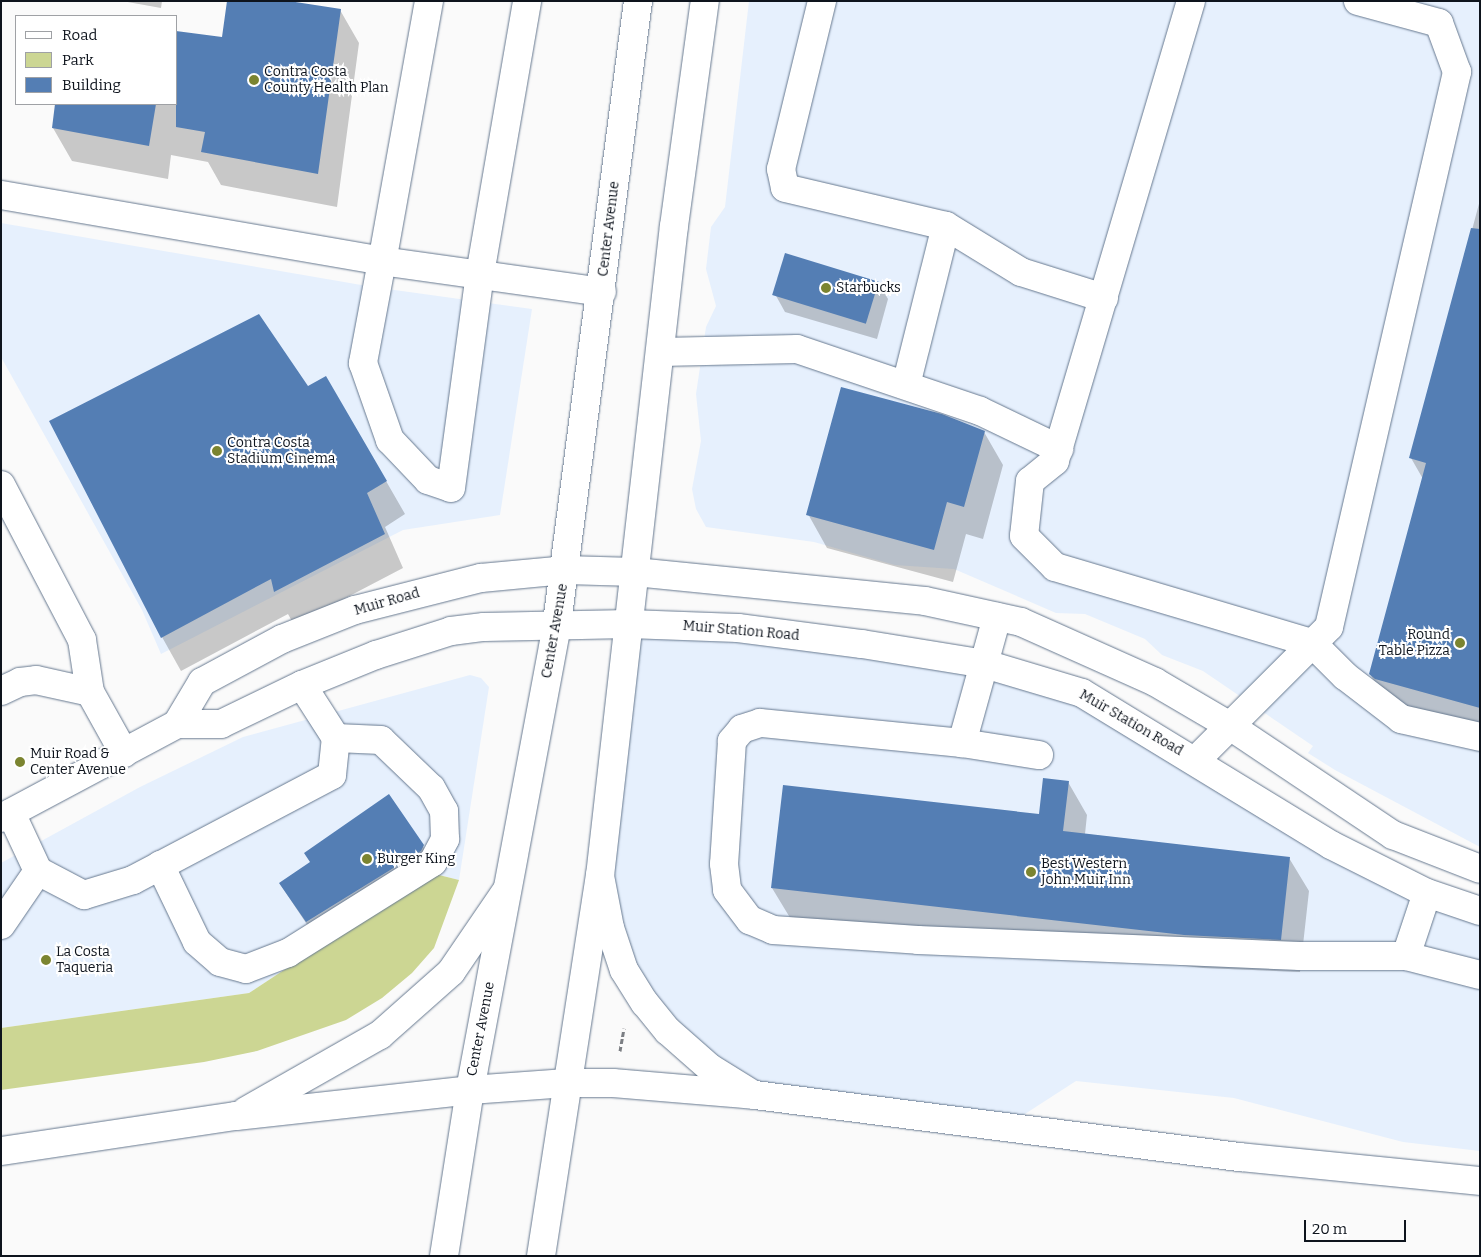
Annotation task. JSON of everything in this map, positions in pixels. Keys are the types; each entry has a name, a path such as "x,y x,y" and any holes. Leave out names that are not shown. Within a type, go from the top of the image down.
{"main road":[{"path":"429,1 363,363 390,440 428,480 451,488 480,274 527,1"},
{"name":"Center Avenue","path":"444,1256 470,1090 557,623 602,292 638,1"},
{"path":"541,1256 600,876 674,226 705,1"},
{"path":"822,1 781,169 785,188 946,226 1021,272 1104,298"},
{"path":"1192,1 1055,461 1030,481 1024,536 1055,567 1312,643 1345,676 1402,719 1480,737"},
{"path":"1196,760 1329,627 1457,72 1439,24 1358,1"},
{"path":"1,196 382,261 602,292"},
{"path":"906,385 946,226"},
{"path":"661,352 797,349 980,411 1059,449"},
{"path":"1,485 82,640 90,692 124,753"},
{"name":"Muir Road","path":"177,724 202,682 282,639 355,610 417,592 481,578 565,570 635,572"},
{"path":"635,572 925,601 1021,622 1155,682 1230,726 1393,835 1480,869"},
{"path":"962,743 997,617"},
{"path":"302,685 336,738 332,775 134,880 84,895 38,871 6,815 177,724 221,724 302,685 376,655 451,631 557,623 629,624"},
{"name":"Muir Station Road","path":"629,624 738,628 985,664 1082,693 1196,760 1331,845 1427,893 1480,911"},
{"path":"1,691 20,682 36,680 90,692"},
{"path":"1039,755 962,743 760,723 742,729 732,741 724,864 727,890 750,920 773,930 1300,956 1406,956 1480,975"},
{"path":"160,865 197,942 220,962 246,969 288,953 433,862 445,839 444,811 431,788 381,740 336,738"},
{"path":"1,925 38,871"},
{"path":"600,876 610,928 624,970 645,1003 668,1031 710,1068 755,1095"},
{"path":"236,1116 380,1035 451,972 507,890"},
{"path":"1406,956 1427,893"},
{"path":"1,1151 236,1116 470,1090 567,1083 614,1083 755,1095 1240,1157 1480,1181"}],"path":[{"path":"619,1052 625,1022"}],"shaded area":[{"path":"749,1 1480,1 1480,847 1335,770 1308,753 1313,746 1203,671 1162,655 1145,639 1085,614 1056,613 954,569 895,565 814,542 706,527 696,509 692,489 701,441 696,394 706,327 716,306 706,269 711,227 725,207"},
{"path":"1,223 373,287 532,309 500,515 403,530 161,654 142,610 1,357"},
{"path":"629,624 738,628 1082,693 1480,911 1480,1151 1403,1142 1234,1098 1076,1081 1005,1127 755,1095 668,1031 610,928"},
{"path":"470,675 481,678 489,687 459,880 431,873 249,993 1,1028 1,863 140,787 243,737"}],"green space":[{"path":"431,873 459,880 434,948 412,973 382,998 346,1020 257,1051 204,1062 1,1090 1,1028 249,993"}],"building":[{"name":"Contra Costa County Health Plan","path":"227,1 289,1 341,9 318,174 201,152 205,132 176,127 176,105 178,105 178,31 222,37"},
{"path":"55,105 156,105 149,146 52,128"},
{"path":"1471,228 1480,229 1480,708 1375,679 1369,674 1426,463 1409,458"},
{"name":"Starbucks","path":"785,253 879,282 866,324 772,295"},
{"name":"Contra Costa Stadium Cinema","path":"259,314 308,386 326,376 387,481 367,493 385,534 274,592 271,579 161,638 49,421"},
{"path":"841,387 942,414 985,431 964,507 947,502 934,550 806,515"},
{"name":"Best Western John Muir Inn","path":"1043,778 1069,781 1063,831 1290,857 1281,940 1184,935 771,888 783,785 1039,814"},
{"name":"Burger King","path":"389,794 424,845 421,851 306,922 279,883 310,862 304,853"}],"place":[{"name":"Contra Costa County Health Plan","path":"254,80"},
{"name":"Starbucks","path":"826,288"},
{"name":"Contra Costa Stadium Cinema","path":"217,451"},
{"name":"Round Table Pizza","path":"1460,643"},
{"name":"Muir Road & Center Avenue","path":"20,762"},
{"name":"Burger King","path":"367,859"},
{"name":"Best Western John Muir Inn","path":"1031,872"},
{"name":"La Costa Taqueria","path":"46,960"}]}
